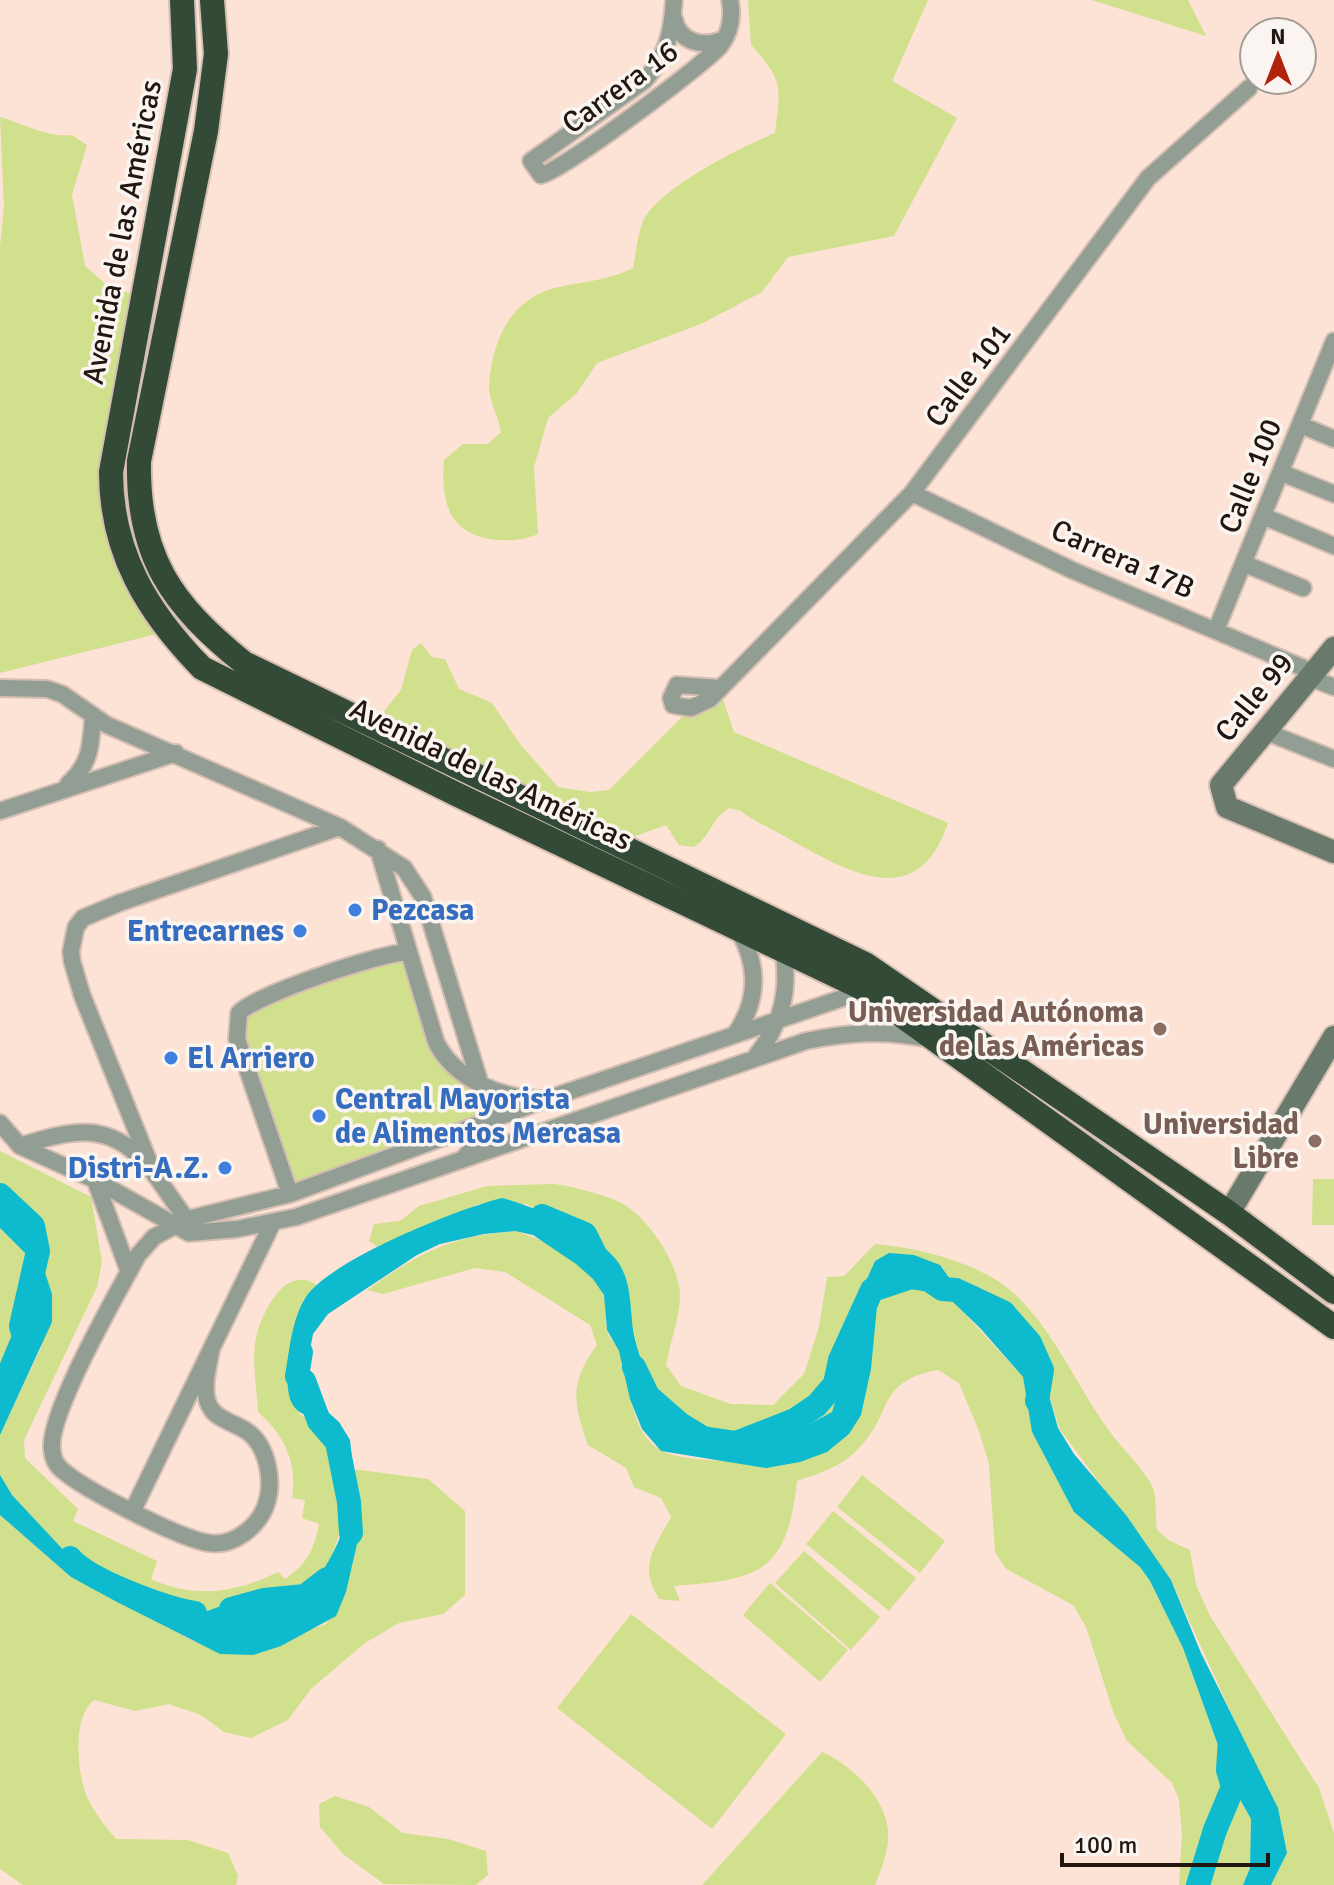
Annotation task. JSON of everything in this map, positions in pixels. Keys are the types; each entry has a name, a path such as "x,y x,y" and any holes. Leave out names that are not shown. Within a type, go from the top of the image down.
{"highway":[{"name":"Avenida de las Américas","path":"213,1 216,54 206,131 141,437 140,506 153,559 187,612 244,663 757,914 854,958 895,982 1229,1213 1334,1292"},
{"name":"Avenida de las Américas","path":"181,4 185,69 111,472 114,522 125,561 141,595 202,668 866,990 1334,1327"},
{"path":"757,914 777,936 783,949"},
{"path":"866,990 895,982"}],"street":[{"path":"673,6 675,25 688,40 708,44 725,39 731,22 730,0"},
{"name":"Carrera 16","path":"673,6 668,47 644,81 531,161 543,176 644,107 708,58 725,39"},
{"name":"Calle 101","path":"719,688 912,493 1148,178 1240,96"},
{"name":"Calle 100","path":"1216,630 1301,425 1327,381 1334,341"},
{"path":"1301,425 1334,439"},
{"path":"1282,473 1334,494"},
{"name":"Carrera 17B","path":"912,493 1074,571 1216,630 1334,687"},
{"path":"1263,516 1334,546"},
{"path":"1245,564 1303,588"},
{"name":"Calle 99","path":"1334,648 1221,785 1227,807 1334,852"},
{"path":"0,688 47,689 62,694 93,718 340,827 404,868 423,897 472,1078 491,1119 485,1134 460,1163"},
{"path":"62,789 82,772 89,757 93,718"},
{"path":"1264,731 1334,759"},
{"path":"0,811 178,753"},
{"path":"186,1226 153,1172 82,995 71,951 76,927 83,918 119,903 340,827"},
{"path":"378,849 436,1042 444,1057 472,1078 514,1096 547,1099"},
{"path":"736,1033 746,1017 755,981 747,945 737,929"},
{"path":"756,1056 779,1019 785,996 783,949"},
{"path":"290,1194 237,1039 239,1013 249,1003 387,954 409,952"},
{"path":"211,1351 206,1388 212,1410 249,1433 266,1458 269,1487 261,1516 237,1537 211,1544 133,1510 62,1470 54,1461 51,1440 60,1412 129,1272 154,1237 290,1194 547,1099 866,990"},
{"path":"0,1123 20,1146 186,1226 273,1222 460,1163 756,1056 853,1032 899,1033 939,1041"},
{"path":"1229,1213 1334,1037"},
{"path":"678,1053 688,1081"},
{"path":"585,1086 594,1115"},
{"path":"20,1146 82,1130 120,1142 153,1172"},
{"path":"95,1180 129,1272"},
{"path":"290,1194 325,1207"},
{"path":"133,1510 273,1222"}],"green space":[{"path":"748,0 928,0 892,81 957,118 894,236 788,257 762,292 701,324 597,363 577,393 548,418 534,467 538,534 522,539 495,540 467,531 457,523 446,502 444,460 463,444 488,444 501,432 489,385 499,340 513,314 536,295 551,289 603,279 633,268 642,224 663,197 701,171 775,133 777,84 769,67 751,45"},
{"path":"1092,0 1188,0 1206,36"},
{"path":"0,117 45,132 72,135 87,145 72,195 85,266 109,287 143,297 111,490 169,631 0,673 0,246 4,207"},
{"path":"421,643 432,657 445,659 459,689 492,703 520,744 558,787 590,792 609,790 691,708 719,688 734,732 948,823 935,851 919,869 900,877 879,878 835,863 741,811 729,808 694,847 679,845 666,825 613,844 383,729 385,710 401,690 412,650"},
{"path":"409,952 436,1042 477,1093 491,1119 290,1194 251,1084 239,1013"},
{"path":"0,1151 91,1197 102,1262 97,1287 24,1440 25,1458 78,1509 73,1521 157,1561 151,1579 199,1591 231,1589 278,1572 285,1579 308,1556 319,1524 302,1518 305,1500 292,1498 293,1473 287,1450 275,1430 258,1412 254,1349 262,1320 280,1291 296,1280 317,1285 303,1300 299,1414 328,1427 337,1442 349,1502 329,1566 305,1596 233,1602 199,1614 165,1607 98,1578 69,1556 11,1495 0,1475 0,1434 41,1348 38,1251 18,1213 0,1196"},
{"path":"1313,1179 1334,1179 1334,1225 1312,1225"},
{"path":"554,1184 618,1202 645,1222 670,1259 679,1286 678,1314 666,1365 681,1386 731,1404 773,1405 804,1374 819,1327 827,1277 844,1276 875,1244 907,1248 955,1261 984,1273 1015,1294 1045,1330 1108,1429 1150,1482 1155,1499 1157,1530 1170,1541 1190,1550 1196,1585 1210,1616 1319,1788 1334,1833 1334,1885 1271,1885 1287,1853 1251,1757 1171,1580 1059,1428 1042,1370 1021,1333 991,1298 978,1287 950,1279 940,1265 875,1261 856,1303 849,1356 832,1412 776,1442 736,1443 703,1438 658,1417 648,1396 632,1324 585,1234 526,1204 479,1204 378,1247 369,1241 374,1224 400,1221 419,1206 487,1186"},
{"path":"0,1228 29,1257 21,1326 0,1388"},
{"path":"515,1231 565,1254 597,1283 606,1307 608,1333 619,1351 632,1406 643,1432 662,1451 689,1458 798,1460 821,1452 849,1434 877,1307 883,1297 905,1280 923,1279 942,1289 1023,1377 1032,1432 1074,1512 1140,1567 1150,1581 1183,1648 1233,1788 1251,1819 1250,1868 1243,1885 1179,1885 1182,1835 1179,1799 1172,1783 1127,1741 1114,1714 1086,1627 1073,1605 1006,1569 995,1552 989,1464 959,1383 938,1370 904,1382 888,1400 869,1436 851,1455 830,1469 797,1481 786,1536 764,1566 728,1580 674,1586 680,1601 659,1599 649,1567 654,1548 671,1517 661,1498 634,1487 626,1468 588,1445 579,1417 578,1382 597,1345 590,1325 505,1272 475,1268 383,1294 367,1290 436,1248 471,1237"},
{"path":"353,1469 428,1479 465,1511 465,1595 443,1614 399,1623 365,1643 311,1689 288,1720 251,1738 224,1732 201,1715 169,1704 135,1711 94,1700 82,1719 78,1746 84,1787 93,1808 116,1839 188,1840 228,1853 238,1876 236,1885 23,1885 0,1869 0,1515 71,1577 195,1642 281,1646 308,1630 326,1624 345,1587 358,1530"},
{"path":"862,1475 945,1541 920,1573 837,1507"},
{"path":"833,1511 916,1578 889,1611 806,1544"},
{"path":"804,1551 880,1617 851,1650 775,1583"},
{"path":"770,1583 848,1650 820,1682 743,1615"},
{"path":"631,1614 786,1734 712,1829 557,1708"},
{"path":"822,1752 857,1775 883,1810 888,1843 875,1885 702,1885"},
{"path":"335,1796 369,1807 403,1833 448,1839 486,1851 488,1875 476,1885 384,1884 343,1854 320,1827 319,1804"}],"water":[{"path":"0,1196 18,1213 38,1251 52,1294 52,1322 0,1435 0,1388 21,1326 29,1257 0,1228"},
{"path":"502,1198 565,1222 596,1241 618,1262 627,1283 635,1339 656,1408 671,1425 712,1439 763,1442 788,1435 832,1412 849,1356 856,1303 875,1261 889,1253 914,1255 940,1265 950,1279 978,1287 991,1298 1021,1333 1042,1370 1058,1428 1074,1454 1126,1515 1171,1580 1201,1653 1278,1808 1287,1853 1271,1885 1243,1885 1250,1868 1251,1819 1233,1787 1183,1648 1150,1581 1140,1567 1074,1512 1032,1432 1023,1377 980,1328 929,1279 911,1277 897,1282 885,1291 877,1306 871,1369 861,1415 849,1434 827,1452 800,1462 766,1468 661,1451 642,1429 630,1399 619,1351 607,1330 604,1295 593,1279 576,1264 533,1235 515,1231 484,1234 440,1244 417,1255 328,1314 313,1334 304,1382 311,1397 339,1422 350,1440 360,1531 346,1592 336,1616 281,1646 253,1655 220,1654 71,1577 0,1515 0,1475 12,1495 69,1556 98,1578 165,1607 199,1614 232,1602 305,1596 327,1564 338,1541 347,1517 349,1499 333,1436 323,1424 295,1408 289,1395 287,1373 290,1346 299,1309 317,1285 364,1254 426,1225"}],"waterway":[{"path":"0,1195 33,1226 38,1251 21,1326 24,1337 0,1395"},
{"path":"542,1216 585,1234 598,1260"},
{"path":"634,1367 648,1396 680,1424 703,1438 736,1443 795,1420 817,1405 835,1384 840,1360 872,1290 911,1277 929,1280 942,1289 956,1290 1003,1312 1030,1343 1042,1370 1037,1401"},
{"path":"301,1352 297,1376 304,1381 319,1421 337,1442 349,1502 351,1533"},
{"path":"70,1558 110,1584 166,1606 195,1613"},
{"path":"231,1609 264,1600 305,1596 327,1579"},
{"path":"1198,1885 1215,1830 1233,1787 1228,1770 1230,1739"}],"place":[{"name":"Pezcasa","path":"355,910"},
{"name":"Entrecarnes","path":"300,931"},
{"name":"Universidad Autónoma de las Américas","path":"1160,1029"},
{"name":"El Arriero","path":"171,1058"},
{"name":"Central Mayorista de Alimentos Mercasa","path":"319,1116"},
{"name":"Universidad Libre","path":"1315,1141"},
{"name":"Distri-A.Z.","path":"225,1168"}]}
